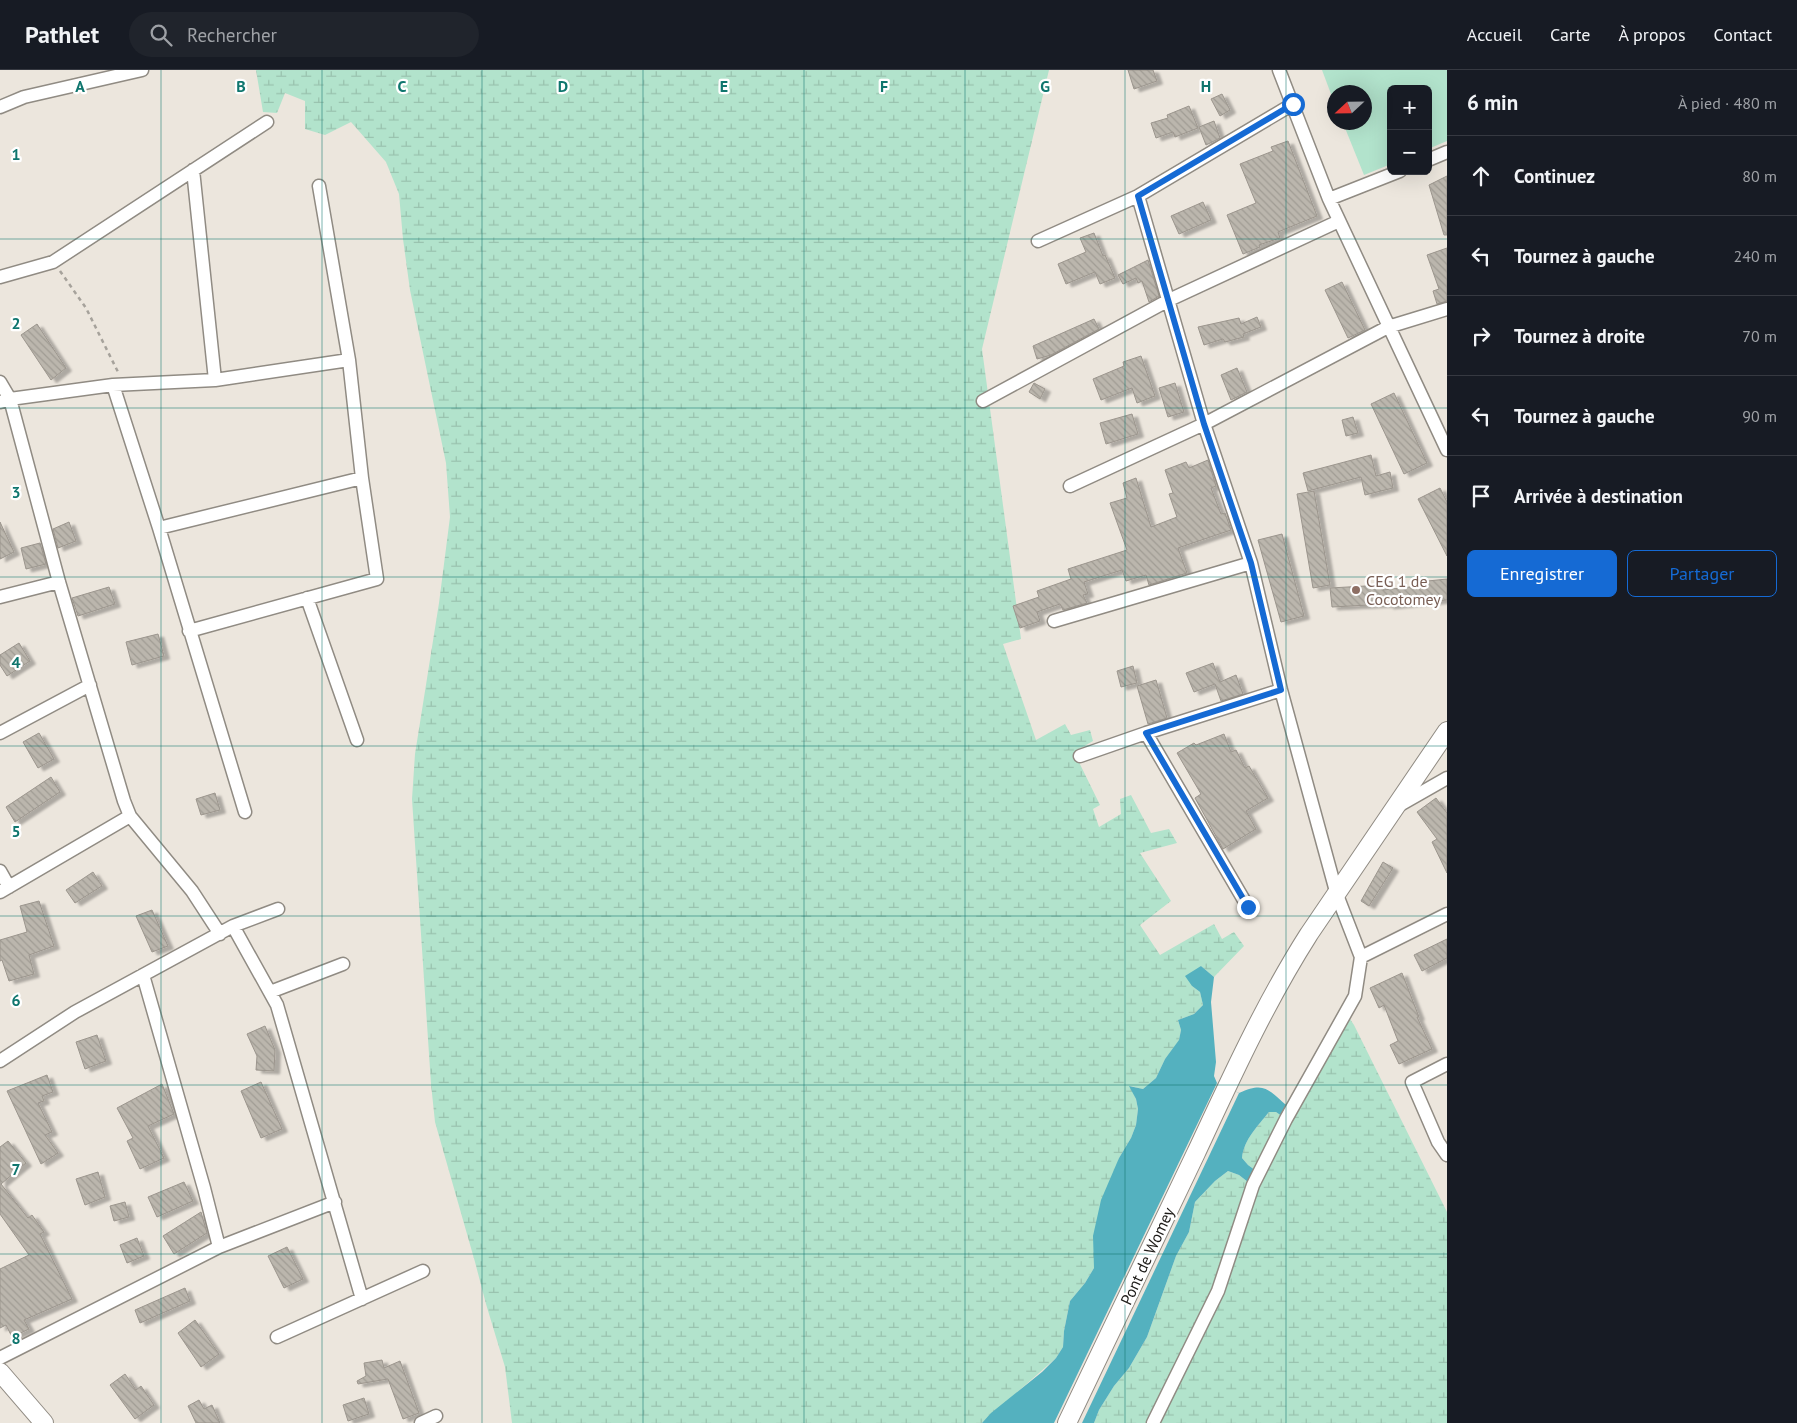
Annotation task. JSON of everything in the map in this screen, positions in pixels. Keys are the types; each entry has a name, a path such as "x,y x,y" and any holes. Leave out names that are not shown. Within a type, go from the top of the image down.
{"main road":[{"name":"Pont de Womey","path":"1067,1423 1226,1088 1291,962 1447,730"},
{"path":"0,1372 44,1423"}],"street":[{"path":"0,107 24,97 142,70"},
{"path":"1279,70 1329,200 1447,450"},
{"path":"1038,241 1138,196 1293,104"},
{"path":"0,277 53,262 267,122"},
{"path":"1432,158 1447,152"},
{"path":"193,170 215,380"},
{"path":"1329,200 1390,175"},
{"path":"189,630 377,579 362,478 349,360 319,186"},
{"path":"1138,196 1204,424 1251,563 1281,690 1337,895 1361,956 1355,996 1286,1119 1253,1185 1218,1291 1153,1423"},
{"path":"983,401 1169,300 1339,221"},
{"path":"1070,486 1204,424 1388,326 1447,309"},
{"path":"5,401 119,385 215,380 349,360"},
{"path":"0,382 124,801 130,816 192,891 220,934"},
{"path":"119,385 189,630 245,812"},
{"path":"159,528 362,478"},
{"path":"1054,620 1251,563"},
{"path":"0,597 59,582"},
{"path":"306,598 357,740"},
{"path":"0,733 90,685"},
{"path":"1080,756 1281,690"},
{"path":"1146,733 1248,907"},
{"path":"1396,807 1447,778"},
{"path":"0,871 5,890 130,816"},
{"path":"0,1061 75,1012 233,926 278,909"},
{"path":"1361,956 1447,914"},
{"path":"233,926 277,1005 362,1299"},
{"path":"270,992 343,964"},
{"path":"143,975 202,1179 219,1247"},
{"path":"1447,1064 1412,1082 1438,1142 1447,1155"},
{"path":"0,1358 219,1247 335,1202"},
{"path":"276,1337 423,1271"},
{"path":"421,1423 436,1416"}],"path":[{"path":"53,262 86,308 119,385"}],"green space":[{"path":"256,70 1049,70 982,349 1021,639 1003,644 1036,740 1065,724 1071,735 1090,730 1093,741 1074,752 1100,805 1093,809 1099,827 1121,814 1120,799 1131,795 1151,833 1169,829 1177,843 1140,853 1171,901 1140,925 1160,955 1214,924 1222,939 1234,932 1244,946 1214,977 1201,966 1192,986 1200,992 1203,1005 1194,1014 1178,1020 1181,1030 1179,1041 1165,1059 1156,1078 1143,1089 1130,1086 1138,1109 1136,1125 1131,1138 1119,1158 1094,1253 1094,1268 1085,1283 1070,1301 1063,1347 1056,1358 982,1423 512,1423 505,1367 435,1122 431,1084 412,799 415,754 439,603 450,517 446,463 410,290 399,194 386,162 351,122 325,135 305,129 305,101 285,93 277,113 263,112"},
{"path":"1322,70 1447,70 1447,141 1432,147 1432,85 1387,85 1387,166 1364,175 1346,130 1372,130 1372,85 1328,85"},
{"path":"1346,1013 1354,1025 1447,1212 1447,1423 1094,1423 1099,1410 1114,1386 1129,1368 1147,1337 1176,1256 1189,1232 1195,1202 1215,1181 1228,1171 1239,1175 1248,1182 1259,1173 1242,1158 1249,1139 1269,1112 1276,1112 1286,1119"}],"water":[{"path":"1201,966 1214,977 1211,1002 1216,1062 1214,1076 1217,1083 1239,1093 1257,1087 1263,1088 1292,1109 1286,1119 1276,1112 1269,1112 1249,1139 1242,1158 1259,1173 1248,1182 1239,1175 1228,1171 1215,1181 1195,1202 1189,1232 1176,1256 1147,1337 1129,1368 1114,1386 1099,1410 1094,1423 982,1423 991,1413 1042,1372 1056,1358 1063,1347 1070,1301 1085,1283 1094,1268 1093,1236 1101,1200 1136,1125 1138,1109 1136,1099 1129,1086 1143,1089 1156,1078 1165,1059 1179,1040 1181,1030 1178,1020 1194,1014 1203,1005 1200,992 1192,986 1185,976"}],"pier":[{"path":"1217,1083 1239,1093 1082,1423 1054,1423"}],"building":[{"path":"1128,70 1153,70 1157,81 1134,89"},
{"path":"1222,94 1230,110 1220,116 1211,99"},
{"path":"1189,106 1198,128 1175,137 1173,132 1156,138 1151,123 1168,118 1167,115"},
{"path":"1214,121 1220,138 1206,145 1199,127"},
{"path":"1288,141 1317,216 1278,232 1280,238 1259,245 1260,247 1243,254 1227,215 1256,203 1240,164 1273,151 1271,147"},
{"path":"1447,176 1447,235 1444,235 1429,185"},
{"path":"1203,202 1211,220 1179,234 1171,216"},
{"path":"1094,233 1103,256 1105,255 1115,278 1100,284 1095,272 1066,284 1058,264 1086,252 1080,238"},
{"path":"1447,248 1447,301 1437,304 1433,291 1439,289 1427,255"},
{"path":"1148,260 1159,296 1149,302 1142,281 1138,283 1136,278 1123,284 1118,275"},
{"path":"1342,282 1365,330 1348,338 1325,290"},
{"path":"1257,317 1261,327 1243,334 1244,337 1225,342 1223,339 1204,345 1198,327 1239,318 1241,324"},
{"path":"1094,319 1099,329 1051,355 1037,359 1033,346"},
{"path":"37,324 66,368 51,380 21,335"},
{"path":"1141,356 1155,396 1137,403 1132,388 1101,400 1093,379 1124,366 1123,362"},
{"path":"1237,368 1247,392 1231,400 1221,375"},
{"path":"1034,383 1045,389 1040,399 1029,392"},
{"path":"1175,383 1184,412 1168,417 1159,388"},
{"path":"1394,393 1427,463 1404,474 1371,404"},
{"path":"1132,414 1138,434 1106,444 1100,423"},
{"path":"1353,417 1358,433 1346,436 1342,420"},
{"path":"1371,455 1376,476 1390,472 1393,488 1365,495 1361,477 1308,491 1303,473"},
{"path":"1208,460 1216,486 1211,488 1221,514 1225,513 1231,530 1178,548 1187,573 1149,585 1146,575 1126,581 1122,570 1084,582 1088,594 1083,595 1087,603 1063,610 1060,604 1037,612 1040,621 1020,628 1013,606 1039,597 1037,591 1071,579 1068,569 1127,550 1110,503 1127,498 1123,483 1136,478 1151,527 1177,517 1169,494 1173,493 1165,470 1186,462 1189,468"},
{"path":"1440,488 1447,502 1447,556 1418,499"},
{"path":"1314,491 1330,585 1313,588 1297,494"},
{"path":"0,522 14,552 0,559"},
{"path":"69,522 76,541 58,548 53,529"},
{"path":"1282,534 1304,616 1281,622 1258,540"},
{"path":"40,543 46,564 26,569 21,548"},
{"path":"1447,579 1447,600 1388,606 1388,604 1332,607 1330,588 1383,585 1383,590 1418,586 1418,582"},
{"path":"109,587 115,604 78,616 72,598"},
{"path":"158,634 164,656 132,665 126,642"},
{"path":"19,643 30,661 7,676 0,665 0,655"},
{"path":"1213,663 1220,682 1236,675 1243,694 1221,701 1215,684 1194,692 1186,673"},
{"path":"1133,666 1137,683 1121,687 1117,671"},
{"path":"1156,680 1167,718 1148,724 1137,686"},
{"path":"39,733 54,759 38,768 23,742"},
{"path":"1224,734 1231,752 1236,750 1245,768 1249,766 1268,798 1246,811 1256,829 1223,849 1195,798 1201,794 1177,753 1194,743 1196,745"},
{"path":"51,777 60,792 15,822 6,807"},
{"path":"215,793 220,810 201,815 196,799"},
{"path":"1436,798 1447,813 1447,873 1432,842 1437,839 1417,812"},
{"path":"1383,862 1393,868 1369,906 1361,901"},
{"path":"93,872 102,886 75,903 66,890"},
{"path":"39,901 54,946 29,955 34,974 9,981 2,960 0,961 0,940 27,932 20,906"},
{"path":"152,910 168,946 152,952 136,916"},
{"path":"1447,939 1447,958 1422,971 1414,955"},
{"path":"1402,973 1419,1017 1417,1017 1432,1049 1399,1064 1390,1045 1398,1041 1384,1005 1379,1008 1370,988"},
{"path":"265,1026 275,1050 274,1071 256,1070 257,1056 247,1034"},
{"path":"97,1035 106,1061 85,1069 76,1042"},
{"path":"47,1075 53,1092 42,1096 44,1101 38,1103 52,1132 45,1135 58,1153 41,1164 7,1091"},
{"path":"261,1082 282,1129 261,1138 241,1091"},
{"path":"162,1084 174,1114 148,1126 164,1158 140,1169 127,1141 133,1138 117,1108"},
{"path":"8,1141 26,1163 1,1184 28,1218 32,1215 44,1232 40,1234 72,1299 24,1320 29,1329 12,1337 6,1325 0,1328 0,1269 29,1255 0,1214 0,1147"},
{"path":"98,1172 105,1197 85,1205 76,1179"},
{"path":"184,1182 193,1201 157,1217 148,1197"},
{"path":"125,1202 129,1217 114,1221 110,1206"},
{"path":"201,1212 207,1233 174,1254 163,1236"},
{"path":"137,1238 144,1256 127,1263 120,1245"},
{"path":"287,1247 303,1279 284,1288 268,1256"},
{"path":"185,1288 190,1301 140,1323 135,1310"},
{"path":"195,1320 219,1354 201,1367 178,1333"},
{"path":"382,1360 384,1368 400,1361 419,1413 403,1419 388,1379 358,1384 357,1381 366,1376 364,1363"},
{"path":"125,1374 136,1390 141,1386 154,1405 135,1419 110,1385"},
{"path":"364,1398 369,1414 348,1421 343,1405"},
{"path":"199,1400 204,1409 212,1405 220,1423 196,1423 188,1406"}],"place":[{"name":"CEG 1 de Cocotomey","path":"1356,590"}],"route":[{"path":"1248,907 1146,733 1281,690 1251,563 1204,424 1138,196 1293,104"}]}
